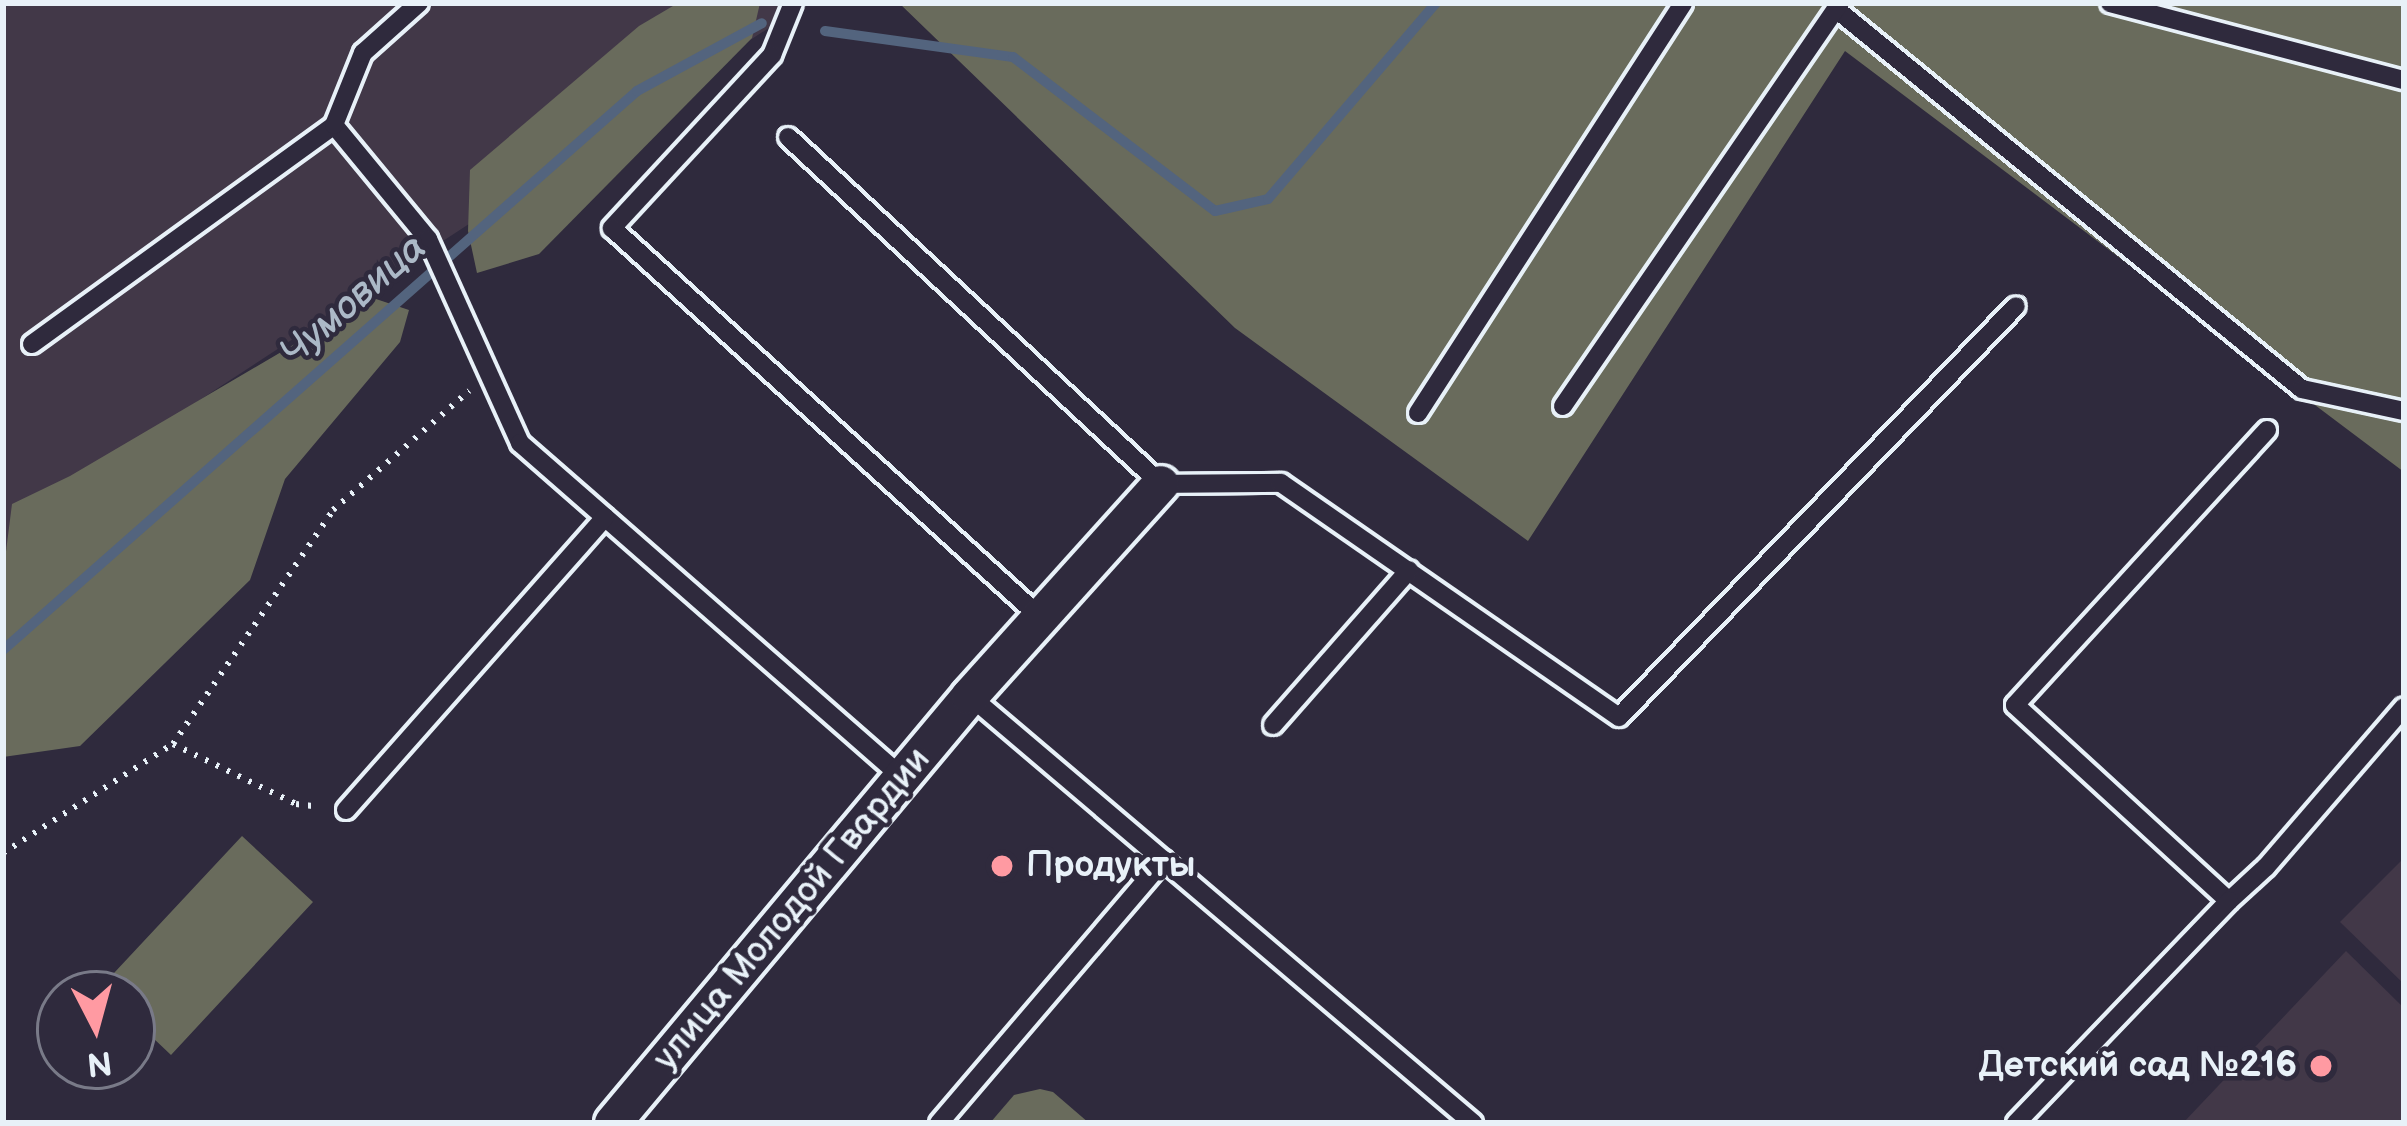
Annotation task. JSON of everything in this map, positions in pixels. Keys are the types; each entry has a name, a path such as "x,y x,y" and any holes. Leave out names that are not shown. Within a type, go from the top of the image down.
{"street":[{"name":"улица Молодой Гвардии","path":"614,1123 970,696 1161,484"}],"lane":[{"path":"32,344 334,125 363,52 418,3"},
{"path":"793,3 772,55 613,228 1041,618"},
{"path":"1418,413 1684,3"},
{"path":"2110,3 2404,80"},
{"path":"1563,406 1838,6 2302,389 2404,411"},
{"path":"334,125 428,239 520,442 902,777"},
{"path":"788,137 1161,484 1281,483 1619,717 2016,306"},
{"path":"2229,901 2015,705 2267,430"},
{"path":"346,810 605,517"},
{"path":"1273,725 1408,570"},
{"path":"970,696 1473,1123"},
{"path":"2016,1123 2266,867 2404,707"},
{"path":"938,1123 1164,860"}],"path":[{"path":"3,853 173,743 333,510 489,373"},
{"path":"173,743 296,804 346,810"}],"shaded area":[{"path":"3,3 807,3 65,488 3,552"},
{"path":"2404,858 2404,984 2340,922"},
{"name":"Детский сад №216","path":"2346,951 2404,1008 2404,1123 2183,1123"}],"green space":[{"path":"678,3 760,3 752,38 539,254 477,273 468,231 470,170 639,26"},
{"path":"899,3 2404,3 2404,472 1845,51 1528,541 1235,328"},
{"path":"373,298 409,310 400,342 285,479 250,580 80,746 3,757 3,575 12,504 70,476"},
{"path":"242,836 313,902 171,1055 156,1041 156,970 117,970"},
{"path":"1040,1089 1053,1092 1089,1123 990,1123 1014,1095"}],"waterway":[{"name":"Чумовица","path":"825,31 1013,57 1215,211 1268,199 1436,3"},
{"name":"Чумовица","path":"3,650 637,91 762,23"}],"place":[{"name":"Продукты","path":"1002,866"},
{"name":"Детский сад №216","path":"2321,1066"}]}
